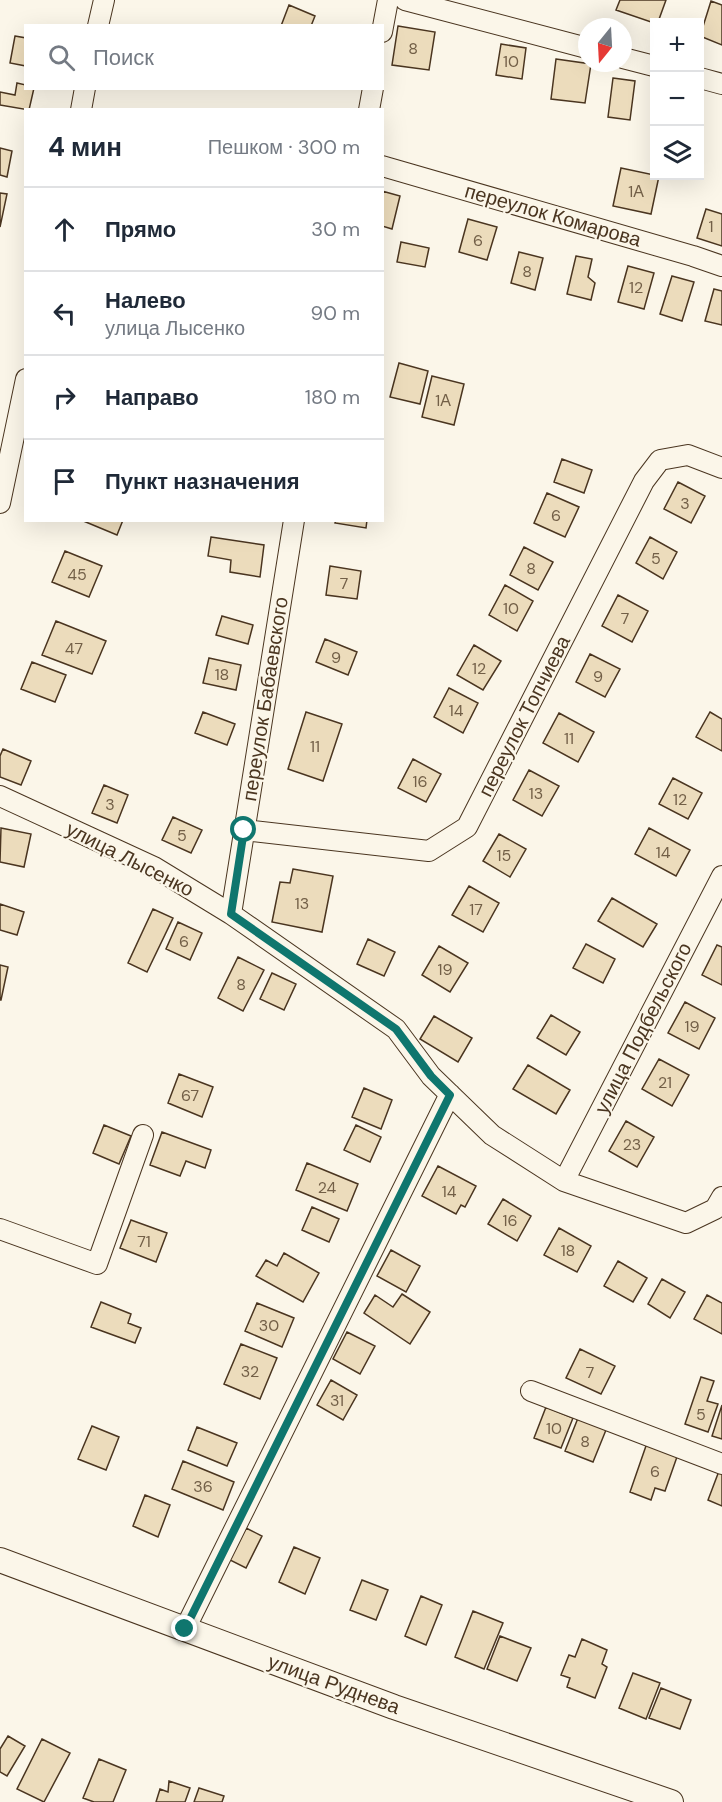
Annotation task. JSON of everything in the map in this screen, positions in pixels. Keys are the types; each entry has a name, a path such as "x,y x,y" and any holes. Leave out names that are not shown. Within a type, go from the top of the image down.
{"street":[{"path":"98,24 104,0"},
{"path":"384,24 388,0"},
{"path":"405,0 578,46"},
{"path":"632,60 650,65"},
{"path":"704,79 722,84"},
{"path":"81,108 85,90"},
{"path":"369,108 373,90"},
{"name":"переулок Комарова","path":"384,167 693,255 722,266"},
{"path":"0,503 24,389"},
{"name":"переулок Топчиева","path":"244,830 429,851 467,827 644,481 660,460 688,455 722,468"},
{"name":"переулок Бабаевского","path":"231,914 294,522"},
{"name":"улица Лысенко","path":"0,796 154,867 231,914 396,1029 431,1076 492,1135 564,1180 686,1223 715,1209 722,1197"},
{"name":"улица Подбельского","path":"564,1180 722,876"},
{"path":"185,1629 450,1095"},
{"path":"0,1229 97,1264 143,1135"},
{"path":"531,1391 722,1464"},
{"name":"улица Руднева","path":"0,1560 394,1707 671,1802"}],"building":[{"path":"620,0 666,0 659,18 650,18 650,22 616,10"},
{"path":"711,1 722,5 722,45 704,38 704,23"},
{"path":"289,5 315,16 312,24 282,24"},
{"path":"398,26 435,32 429,70 392,65"},
{"path":"15,36 24,38 24,66 10,63"},
{"path":"501,44 526,48 522,79 496,75"},
{"path":"556,59 578,62 578,72 590,72 585,103 551,99"},
{"path":"613,78 635,81 630,120 608,117"},
{"path":"17,83 24,85 24,90 34,90 29,108 0,105 0,92 15,95"},
{"path":"0,148 12,151 7,177 0,175"},
{"path":"621,168 650,174 650,180 658,180 651,214 613,206"},
{"path":"384,192 400,196 392,229 384,227"},
{"path":"0,193 7,194 0,227"},
{"path":"706,209 722,214 722,246 697,238"},
{"path":"468,219 497,227 487,260 459,252"},
{"path":"401,242 429,248 425,267 397,262"},
{"path":"519,252 543,258 535,290 511,283"},
{"path":"576,256 592,259 588,277 595,283 591,300 567,294"},
{"path":"628,266 654,273 644,309 618,302"},
{"path":"672,276 694,282 682,321 660,314"},
{"path":"714,289 722,291 722,325 705,321"},
{"path":"399,363 428,371 420,404 390,397"},
{"path":"432,376 464,384 454,425 422,417"},
{"path":"562,459 592,470 584,493 554,482"},
{"path":"678,482 705,496 691,523 664,509"},
{"path":"547,493 579,507 565,537 534,523"},
{"path":"86,522 122,522 117,535"},
{"path":"335,522 367,522 366,528"},
{"path":"211,537 264,545 260,577 230,572 231,560 208,556"},
{"path":"650,537 677,552 663,579 636,563"},
{"path":"524,547 553,562 538,590 510,575"},
{"path":"65,551 102,566 89,597 52,582"},
{"path":"330,566 361,571 357,599 326,595"},
{"path":"505,585 533,601 517,631 489,615"},
{"path":"618,595 648,611 632,642 602,626"},
{"path":"222,616 253,625 248,644 216,635"},
{"path":"56,621 106,641 92,674 42,655"},
{"path":"325,639 357,652 348,675 316,662"},
{"path":"474,645 501,661 483,690 457,675"},
{"path":"590,654 620,669 605,697 576,682"},
{"path":"209,658 241,665 236,690 203,683"},
{"path":"32,662 66,675 55,702 21,689"},
{"path":"449,688 478,703 463,733 434,717"},
{"path":"203,712 235,724 227,745 195,733"},
{"path":"306,712 342,724 323,781 288,769"},
{"path":"710,712 722,719 722,751 696,737"},
{"path":"559,713 594,732 578,762 543,743"},
{"path":"3,749 31,761 21,785 0,777 0,756"},
{"path":"413,759 441,774 426,802 398,788"},
{"path":"529,770 559,786 542,816 513,800"},
{"path":"673,778 702,793 688,819 659,804"},
{"path":"104,785 128,795 117,823 92,813"},
{"path":"173,817 202,830 191,853 162,840"},
{"path":"1,828 31,834 24,867 0,862"},
{"path":"649,828 690,850 676,876 635,854"},
{"path":"499,834 526,849 510,877 483,861"},
{"path":"293,869 333,876 322,932 272,922 280,882 290,883"},
{"path":"469,886 499,903 483,932 452,915"},
{"path":"612,898 657,924 643,947 598,921"},
{"path":"0,904 24,912 17,935 0,930"},
{"path":"153,909 173,918 147,972 128,963"},
{"path":"178,922 202,933 190,960 166,949"},
{"path":"368,939 395,952 384,976 357,964"},
{"path":"586,944 615,959 603,983 573,968"},
{"path":"717,945 722,947 722,985 702,975"},
{"path":"439,946 468,963 450,992 422,975"},
{"path":"238,957 264,970 243,1011 218,998"},
{"path":"0,965 8,967 1,1000 0,1000"},
{"path":"272,973 296,984 284,1010 260,999"},
{"path":"685,1002 715,1018 699,1049 668,1033"},
{"path":"551,1015 580,1032 566,1055 537,1038"},
{"path":"434,1016 472,1038 458,1062 420,1039"},
{"path":"659,1059 689,1075 672,1106 642,1089"},
{"path":"528,1065 570,1090 556,1114 513,1089"},
{"path":"179,1074 213,1087 202,1117 168,1103"},
{"path":"364,1088 392,1100 381,1129 352,1117"},
{"path":"626,1121 654,1137 637,1167 609,1151"},
{"path":"104,1125 131,1136 119,1164 93,1153"},
{"path":"356,1125 381,1137 370,1162 344,1150"},
{"path":"162,1132 211,1150 205,1168 186,1161 180,1176 150,1165"},
{"path":"307,1163 358,1184 347,1211 296,1190"},
{"path":"438,1166 476,1186 465,1207 461,1205 456,1214 422,1196"},
{"path":"503,1199 531,1216 517,1241 488,1224"},
{"path":"312,1207 339,1219 329,1242 302,1230"},
{"path":"131,1220 167,1233 156,1262 120,1248"},
{"path":"559,1228 591,1246 577,1272 544,1255"},
{"path":"391,1250 420,1266 406,1292 377,1276"},
{"path":"284,1253 319,1273 303,1302 256,1276 266,1260 277,1266"},
{"path":"618,1261 647,1278 633,1302 604,1286"},
{"path":"662,1279 685,1292 670,1318 648,1304"},
{"path":"402,1294 430,1312 410,1344 364,1313 375,1295 393,1307"},
{"path":"707,1295 722,1303 722,1334 694,1319"},
{"path":"101,1302 131,1314 128,1323 141,1328 135,1343 91,1327"},
{"path":"257,1303 294,1318 282,1347 245,1331"},
{"path":"347,1332 375,1346 360,1374 333,1359"},
{"path":"241,1344 277,1358 260,1399 224,1384"},
{"path":"580,1349 615,1366 601,1394 566,1378"},
{"path":"701,1377 714,1381 707,1401 718,1404 708,1432 685,1424"},
{"path":"331,1380 357,1395 343,1420 317,1405"},
{"path":"722,1405 722,1439 712,1436"},
{"path":"546,1407 573,1418 561,1448 534,1438"},
{"path":"578,1418 606,1430 593,1462 565,1451"},
{"path":"92,1426 119,1437 106,1470 78,1459"},
{"path":"197,1427 237,1443 227,1466 188,1450"},
{"path":"647,1443 678,1454 665,1491 655,1488 651,1500 630,1492"},
{"path":"183,1461 234,1482 223,1510 172,1489"},
{"path":"719,1471 722,1472 722,1506 708,1500"},
{"path":"145,1495 170,1505 158,1537 133,1526"},
{"path":"246,1528 262,1536 246,1568 230,1560"},
{"path":"294,1547 320,1558 305,1594 279,1582"},
{"path":"362,1580 388,1590 376,1620 350,1610"},
{"path":"421,1596 442,1605 426,1645 405,1636"},
{"path":"473,1611 503,1623 484,1669 455,1657"},
{"path":"500,1636 531,1648 517,1681 487,1669"},
{"path":"582,1639 607,1650 602,1664 607,1667 595,1698 567,1687 570,1678 561,1675 569,1655 575,1657"},
{"path":"633,1673 660,1683 646,1719 619,1708"},
{"path":"661,1688 691,1700 680,1729 649,1718"},
{"path":"8,1736 25,1746 7,1776 0,1772 0,1749"},
{"path":"42,1739 70,1753 44,1802 17,1789"},
{"path":"99,1759 126,1770 113,1802 94,1802 83,1798"},
{"path":"169,1781 190,1788 185,1802 156,1802 160,1789 168,1792"},
{"path":"199,1788 224,1796 222,1802 194,1802"}],"route":[{"path":"185,1629 450,1095 431,1076 396,1029 231,914 244,830"}]}
